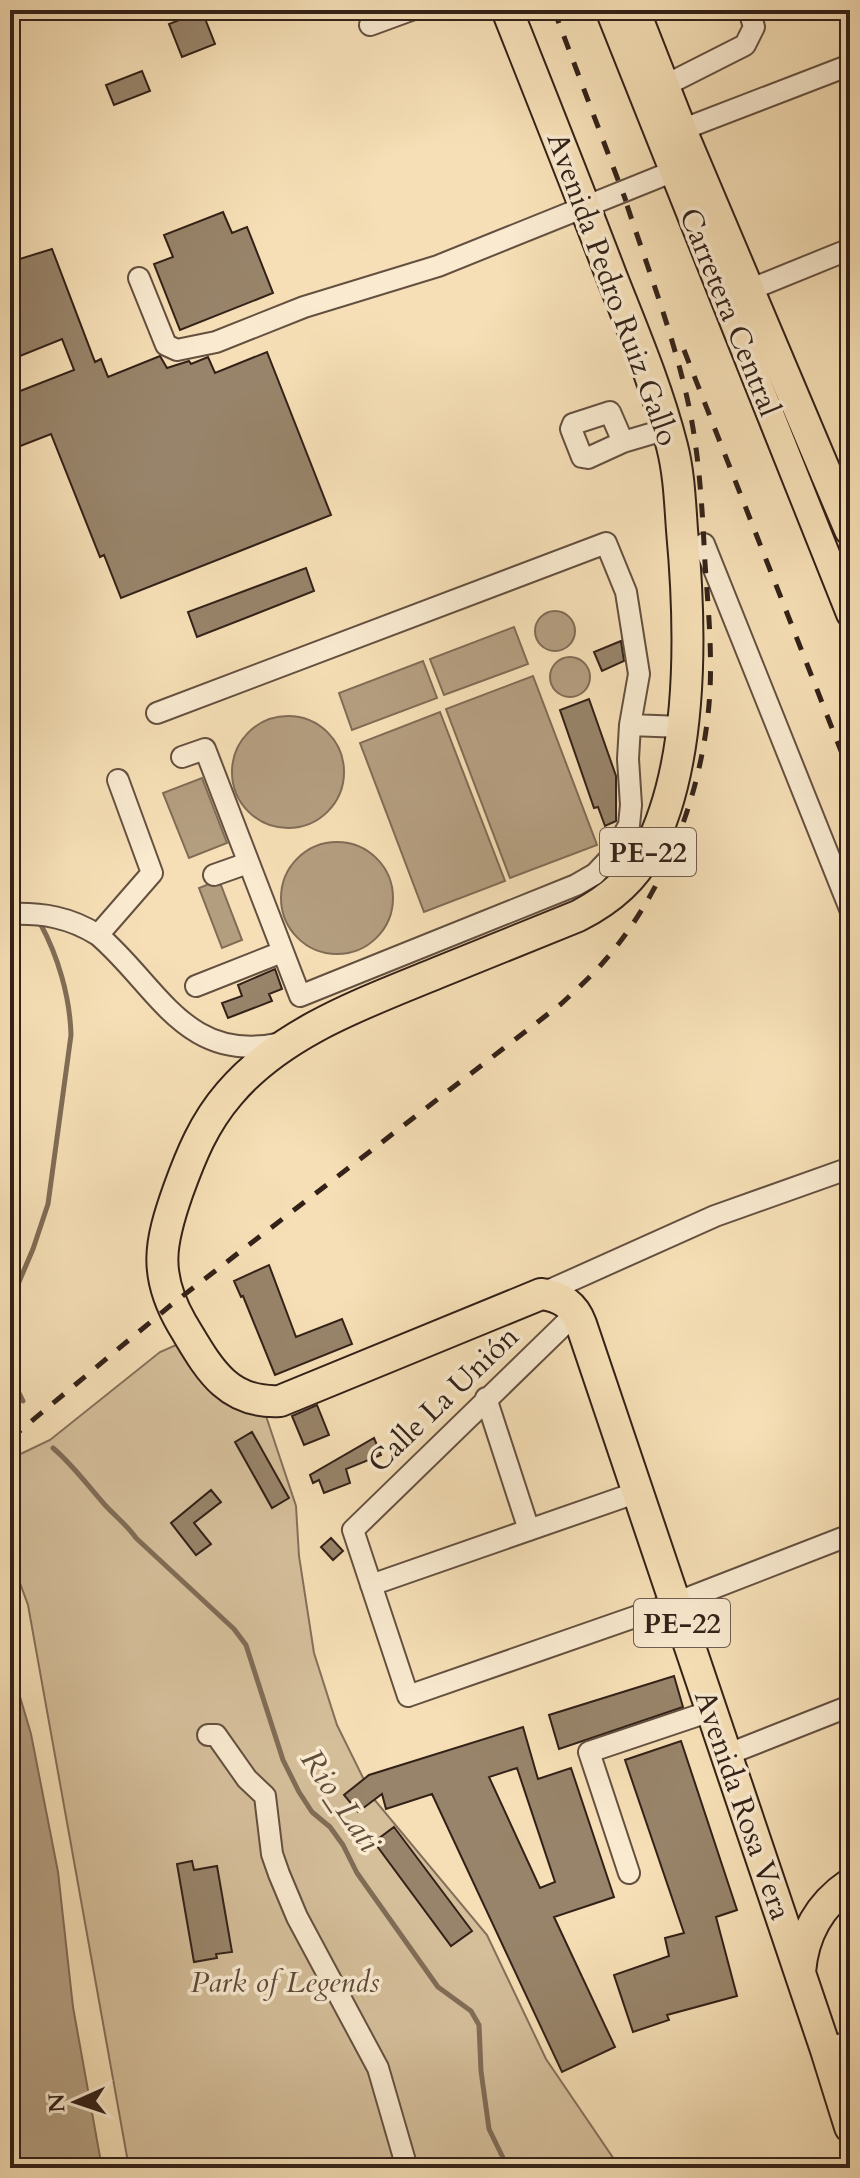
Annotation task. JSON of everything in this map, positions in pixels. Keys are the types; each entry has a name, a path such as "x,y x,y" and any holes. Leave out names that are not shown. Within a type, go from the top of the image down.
{"highway":[{"name":"Avenida Pedro Ruiz Gallo","path":"507,10 653,383 678,476 685,557 688,653 682,727 672,779 655,836 638,868 616,892 578,916 388,993 290,1041 250,1072 215,1112 192,1151 163,1238 161,1269 171,1305 220,1381 248,1398 280,1401 541,1294"},
{"name":"Carretera Central","path":"634,10 681,130 849,522"},
{"path":"541,1294 560,1298 576,1313"},
{"name":"Avenida Rosa Vera","path":"576,1313 800,1974"},
{"path":"800,1974 810,1928 828,1901 850,1884"},
{"name":"PE-22","path":"800,1974 838,2045 850,2127"}],"main road":[{"name":"Carretera Central","path":"609,10 850,614"}],"street":[{"path":"370,25 411,10"},
{"path":"664,86 745,45 754,27 749,10"},
{"path":"681,130 850,65"},
{"path":"139,278 166,345 177,350 216,342 304,307 438,266 674,171"},
{"path":"749,290 850,249"},
{"path":"623,442 667,429"},
{"path":"157,713 606,543 626,592 639,674 630,725 629,825 612,856 595,874 576,885 300,996 205,749 182,757"},
{"path":"685,557 704,544 850,909"},
{"path":"630,725 682,727"},
{"path":"98,935 152,873 118,780"},
{"path":"214,875 248,863"},
{"path":"12,914 55,916 98,935 175,1018 200,1034 243,1045 290,1041"},
{"path":"196,986 282,952"},
{"path":"541,1294 715,1216 850,1168"},
{"name":"Calle La Unión","path":"371,1585 353,1530 576,1313"},
{"path":"486,1398 529,1530"},
{"path":"638,1492 371,1585 408,1696 675,1603 850,1535"},
{"path":"726,1755 850,1706"},
{"path":"629,1873 589,1752 711,1711"},
{"path":"208,1735 216,1735 222,1741 247,1779 265,1796 272,1854 279,1874 297,1917 378,2068 407,2168"}],"green space":[{"name":"Park of Legends","path":"183,1342 264,1410 296,1506 299,1556 314,1653 337,1725 373,1798 487,1935 546,2059 620,2168 129,2168 28,1605 10,1556 10,1459 50,1440 160,1352"}],"shaded area":[{"path":"555,611 569,617 575,631 569,645 555,651 541,645 535,631 541,617"},
{"path":"514,627 528,664 444,695 430,659"},
{"path":"570,657 584,663 590,677 584,691 570,697 556,691 550,677 556,663"},
{"path":"423,661 437,698 352,730 339,693"},
{"path":"533,676 597,845 510,878 446,709"},
{"path":"440,712 505,881 424,912 360,743"},
{"path":"288,716 310,720 328,732 340,750 344,772 340,794 328,812 310,824 288,828 266,824 248,812 236,794 232,772 236,750 248,732 266,720"},
{"path":"202,778 227,843 189,858 163,793"},
{"path":"337,842 358,846 377,858 389,877 393,898 389,919 377,938 358,950 337,954 316,950 297,938 285,919 281,898 285,877 297,858 316,846"},
{"path":"219,880 242,940 222,948 199,888"},
{"path":"10,1001 19,1095 17,1138 10,1167"},
{"path":"10,1663 31,1734 58,1872 73,2007 102,2168 10,2168"}],"building":[{"path":"202,11 215,44 182,57 169,24"},
{"path":"142,71 150,91 114,105 106,85"},
{"path":"223,212 232,233 247,227 273,293 180,330 154,264 173,257 164,235"},
{"path":"52,249 95,362 101,359 108,377 160,356 167,368 208,357 215,373 267,352 331,515 121,598 104,555 100,557 51,434 10,450 10,395 74,370 62,339 10,360 10,262"},
{"path":"306,568 314,591 197,637 188,612"},
{"path":"621,641 624,661 602,671 594,652"},
{"path":"589,699 616,776 616,821 605,826 598,807 594,808 560,710"},
{"path":"275,969 282,989 269,994 272,1001 228,1018 222,1003 242,996 238,985"},
{"path":"269,1265 296,1337 342,1319 352,1344 275,1375 234,1281"},
{"path":"317,1405 329,1435 304,1445 292,1416"},
{"path":"252,1432 289,1498 272,1508 235,1442"},
{"path":"374,1438 381,1455 346,1469 350,1483 324,1493 319,1480 313,1483 310,1475"},
{"path":"211,1490 221,1502 194,1523 211,1544 196,1555 171,1523"},
{"path":"331,1538 343,1551 333,1560 321,1547"},
{"path":"674,1676 683,1707 559,1749 549,1715"},
{"path":"523,1727 538,1779 571,1768 614,1897 554,1917 615,2047 562,2072 432,1794 386,1809 382,1794 358,1812 344,1795 369,1775","holes":["517,1768 555,1882 540,1888 489,1777"]},
{"path":"681,1741 737,1910 716,1917 737,1996 667,2015 669,2020 633,2032 614,1975 669,1956 665,1938 684,1933 625,1760"},
{"path":"394,1827 472,1931 451,1946 374,1842"},
{"path":"192,1861 194,1870 217,1866 232,1952 194,1962 177,1864"}],"waterway":[{"name":"Rio_Lati","path":"10,823 14,834"},
{"name":"Rio_Lati","path":"10,1303 48,1204 71,1035 62,977 40,923"},
{"name":"Rio_Lati","path":"10,1375 23,1401"},
{"name":"Rio_Lati","path":"53,1448 136,1538 234,1629 246,1645 283,1760 299,1792 312,1812 330,1827 343,1845 357,1873 438,1987 471,2011 479,2025 481,2071 489,2129 508,2168"}],"railway":[{"path":"554,10 626,201"},
{"path":"10,1439 171,1305 561,1004 600,966 623,937 662,872 678,837 700,764 710,690 709,626 699,475 690,410 672,339 623,193"},
{"path":"684,350 850,774"}]}
